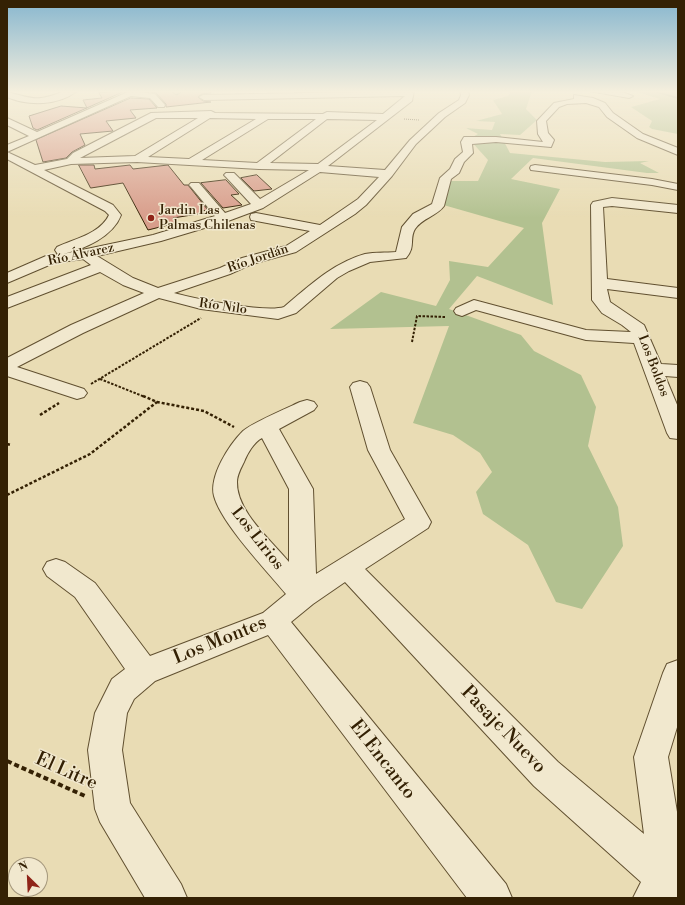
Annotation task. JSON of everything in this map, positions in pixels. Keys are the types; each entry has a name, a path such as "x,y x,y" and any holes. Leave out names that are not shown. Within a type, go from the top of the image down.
{"street":[{"path":"25,133 32,138"},
{"path":"7,149 43,133"},
{"path":"34,169 77,155 120,133"},
{"path":"139,159 180,133"},
{"path":"191,162 239,133"},
{"path":"259,166 303,133"},
{"name":"Río Álvarez","path":"7,278 51,259 68,258 156,238 258,211 270,206 272,197 320,168 365,133"},
{"name":"Río Jordán","path":"7,365 77,329 155,294 225,271 247,261 291,249 320,229 352,211 388,174 413,142 423,133"},
{"name":"Río Nilo","path":"84,254 99,267 155,294 178,300 221,307 278,314 290,310 332,275 357,262 368,258 401,255 406,251 408,230 418,216 438,206 446,178 454,171 459,161 468,153 466,141 482,138 547,145 549,140 543,133"},
{"path":"636,133 678,152"},
{"path":"7,144 32,138 52,141"},
{"path":"7,155 109,208 115,215 114,220 110,225 97,234 52,254 49,257 51,259"},
{"path":"68,157 320,168 388,174"},
{"path":"68,157 66,166 70,174"},
{"path":"139,159 148,170"},
{"path":"7,163 65,194 78,192"},
{"path":"535,168 652,182 678,187"},
{"path":"230,175 258,211 320,229"},
{"path":"195,185 223,218"},
{"name":"Los Boldos","path":"678,209 612,202 597,205 599,283 600,300 602,306 634,324 642,338 678,433"},
{"name":"Río Álvarez","path":"156,238 223,218 258,211"},
{"path":"7,303 57,282 99,267"},
{"path":"7,272 24,271"},
{"path":"599,283 678,293"},
{"path":"462,310 474,305 586,335 642,338"},
{"path":"654,369 678,371"},
{"path":"7,370 76,393"},
{"name":"Los Montes","path":"113,809 105,750 111,713 123,689 144,672 273,621 303,596 419,522 379,450 360,387"},
{"name":"Los Lirios","path":"303,596 237,518 226,496 225,480 235,456 259,431 307,406"},
{"path":"259,431 301,489 303,596"},
{"name":"Pasaje Nuevo","path":"347,567 546,774 667,890"},
{"path":"56,569 85,590 144,672"},
{"name":"El Encanto","path":"273,621 492,898"},
{"path":"667,890 651,758 678,673"},
{"path":"113,809 166,898"}],"path":[{"path":"40,415 221,307"},
{"path":"412,342 417,316 455,318 462,310"},
{"path":"100,379 157,402 204,411 259,431"},
{"path":"7,495 90,454 157,402"},
{"path":"7,444 11,445"},
{"name":"El Litre","path":"7,761 113,809"}],"green space":[{"path":"476,133 522,133 520,135 500,134 510,153 605,162 649,161 640,163 659,173 647,173 533,158 511,179 560,189 542,223 553,305 477,276 449,309 521,335 534,351 581,375 596,407 588,446 618,507 623,546 582,609 556,602 528,545 483,514 476,492 492,472 480,453 453,435 413,423 449,326 330,329 381,292 436,306 450,280 449,261 488,267 524,228 440,204 448,181 478,181 488,160 469,139 478,134"}],"building":[{"path":"51,133 88,133 80,134 85,145 72,152 66,158 43,162 36,140"},
{"path":"79,165 94,165 95,169 130,165 133,169 168,165 184,185 188,185 208,210 202,211 204,213 173,218 176,223 148,230 123,183 91,188"},
{"path":"257,175 272,189 254,191 241,178"},
{"path":"226,180 239,194 231,195 242,205 223,208 201,183"}],"place":[{"name":"Jardin Las Palmas Chilenas","path":"151,218"}]}
